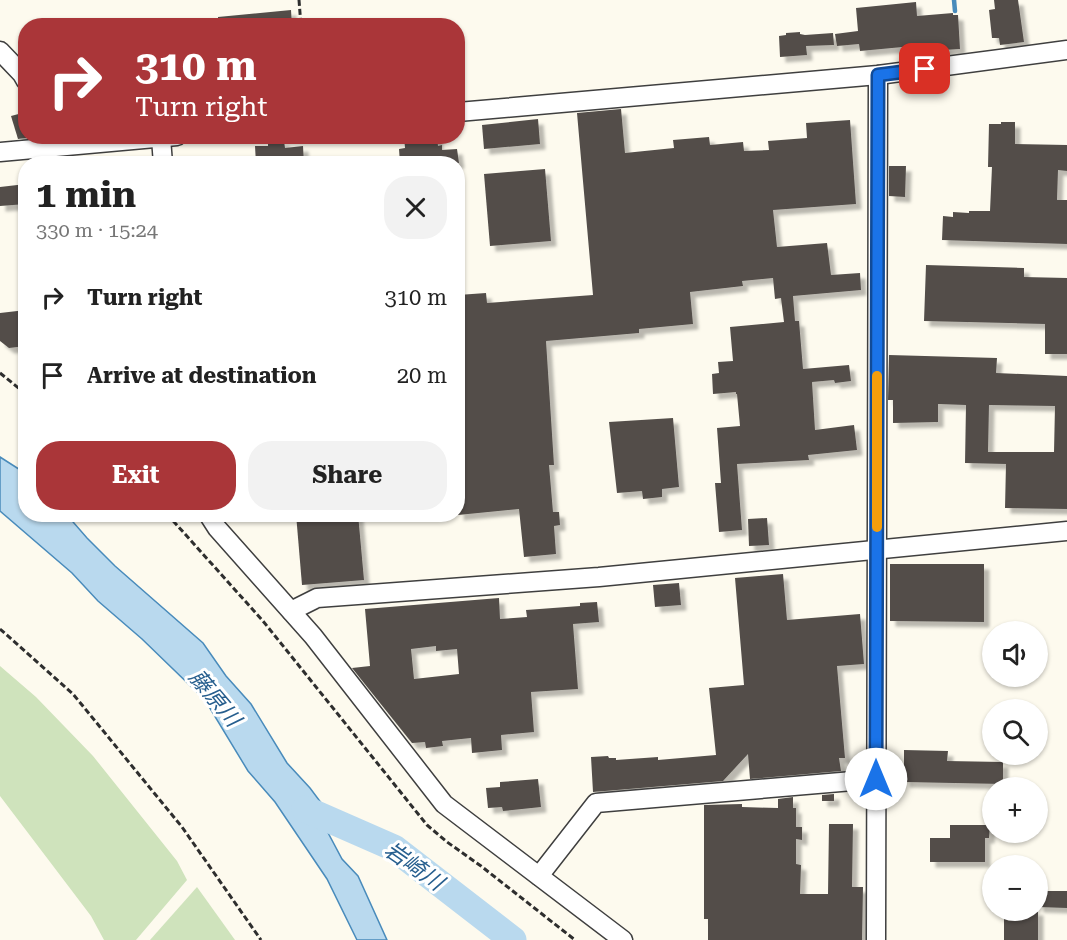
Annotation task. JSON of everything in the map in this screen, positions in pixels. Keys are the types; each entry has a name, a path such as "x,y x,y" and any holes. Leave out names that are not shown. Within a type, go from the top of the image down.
{"street":[{"path":"465,111 878,75 1067,50"},
{"path":"0,51 18,71"},
{"path":"876,940 878,75"},
{"path":"0,152 37,144"},
{"path":"213,522 313,636 444,804 623,940"},
{"path":"291,611 317,598 599,577 1067,531"},
{"path":"539,876 596,803 876,779"}],"path":[{"path":"299,0 300,18"},
{"path":"0,373 18,388"},
{"path":"174,522 263,621 427,825 575,940"},
{"path":"0,629 73,694 182,826 261,940"}],"green space":[{"path":"0,666 36,697 93,756 177,861 187,880 136,940 104,940 91,916 0,796"},
{"path":"197,887 235,940 150,940"}],"water":[{"name":"藤原川","path":"0,457 18,469 18,522 73,522 115,566 203,643 226,676 251,704 287,763 322,804 325,827 342,859 358,876 387,940 357,940 327,879 275,802 248,771 205,700 142,639 98,601 72,573 0,511"}],"building":[{"path":"994,0 1018,0 1024,42 1000,45 999,38 992,38 989,10 995,9"},
{"path":"916,2 917,16 953,13 953,15 958,15 960,49 925,51 924,45 860,51 859,44 837,46 835,34 858,31 856,8"},
{"path":"291,10 292,18 218,18"},
{"path":"800,32 805,35 833,33 834,45 806,46 807,55 780,57 779,36"},
{"path":"621,109 625,153 674,148 673,140 709,137 710,145 743,142 744,151 769,150 768,141 807,138 806,123 850,120 856,204 773,210 777,247 827,243 831,275 860,273 861,290 793,296 795,321 799,321 803,369 849,365 851,381 812,382 815,430 854,425 857,450 808,455 809,460 737,464 742,530 719,532 715,483 721,483 717,428 740,426 736,392 713,394 712,374 719,373 718,362 733,361 730,327 784,322 781,298 775,299 773,278 742,281 743,286 690,292 693,324 639,329 639,333 546,341 554,465 549,465 553,512 559,512 560,525 554,526 556,554 524,557 519,509 465,514 465,294 486,293 487,303 593,295 577,113"},
{"path":"18,114 18,139 11,116"},
{"path":"538,119 540,144 484,149 482,125"},
{"path":"1001,122 1015,122 1015,144 1067,145 1067,171 1058,170 1057,200 1067,200 1067,244 942,240 943,216 953,217 953,212 990,211 992,167 988,167 989,124 1001,124"},
{"path":"268,144 284,144 285,148 303,146 304,156 256,156 255,146 268,146"},
{"path":"405,144 438,144 438,146 442,145 442,150 457,149 458,156 399,156 399,149 405,148"},
{"path":"889,166 906,166 905,197 889,196"},
{"path":"545,169 551,241 490,246 484,174"},
{"path":"18,185 18,205 0,206 0,187"},
{"path":"926,265 1024,268 1024,277 1067,278 1067,354 1045,354 1045,324 924,321"},
{"path":"18,311 18,347 9,348 0,341 0,313"},
{"path":"889,355 997,358 996,373 1067,376 1067,509 1005,508 1006,464 965,463 966,405 938,404 938,422 893,423 893,400 888,400","holes":["989,405 1055,406 1054,452 988,452"]},
{"path":"673,418 679,487 662,489 662,497 643,499 642,491 617,493 609,422"},
{"path":"767,518 769,545 749,546 748,519"},
{"path":"297,522 359,522 364,580 302,585"},
{"path":"890,564 984,564 984,621 890,621"},
{"path":"783,574 787,620 860,614 864,664 837,666 845,758 839,758 841,771 750,779 748,754 723,781 593,792 591,757 608,756 616,760 658,757 658,760 716,755 709,688 744,685 735,578"},
{"path":"679,583 681,605 655,607 653,585"},
{"path":"499,598 500,619 527,617 526,610 580,606 580,603 597,602 599,622 573,624 578,689 531,692 534,732 501,735 502,750 472,753 471,738 442,741 443,746 426,748 425,742 412,743 352,668 370,666 365,609","holes":["436,646 436,651 457,649 459,674 414,679 411,649"]},
{"path":"904,750 948,751 947,761 982,762 982,765 1003,765 1003,777 982,777 982,784 904,782"},
{"path":"538,779 541,807 503,811 502,807 488,808 486,788 500,787 500,782"},
{"path":"834,794 834,801 822,801 822,795"},
{"path":"793,797 793,808 796,808 796,827 802,827 802,840 796,839 796,864 801,865 800,894 828,894 829,824 853,824 852,887 863,887 862,940 708,940 708,919 704,919 704,805 742,804 742,807 778,808 778,799"},
{"path":"950,825 982,825 985,855 982,855 982,862 930,862 930,838 950,838"},
{"path":"1048,891 1067,891 1067,908 1048,907"},
{"path":"1004,921 1038,921 1038,940 1004,940"}],"waterway":[{"path":"954,0 955,11"},
{"name":"岩崎川","path":"305,809 394,848 513,940"}],"slow traffic":[{"path":"877,376 877,527"}],"route":[{"path":"876,779 878,75 925,69"}]}
